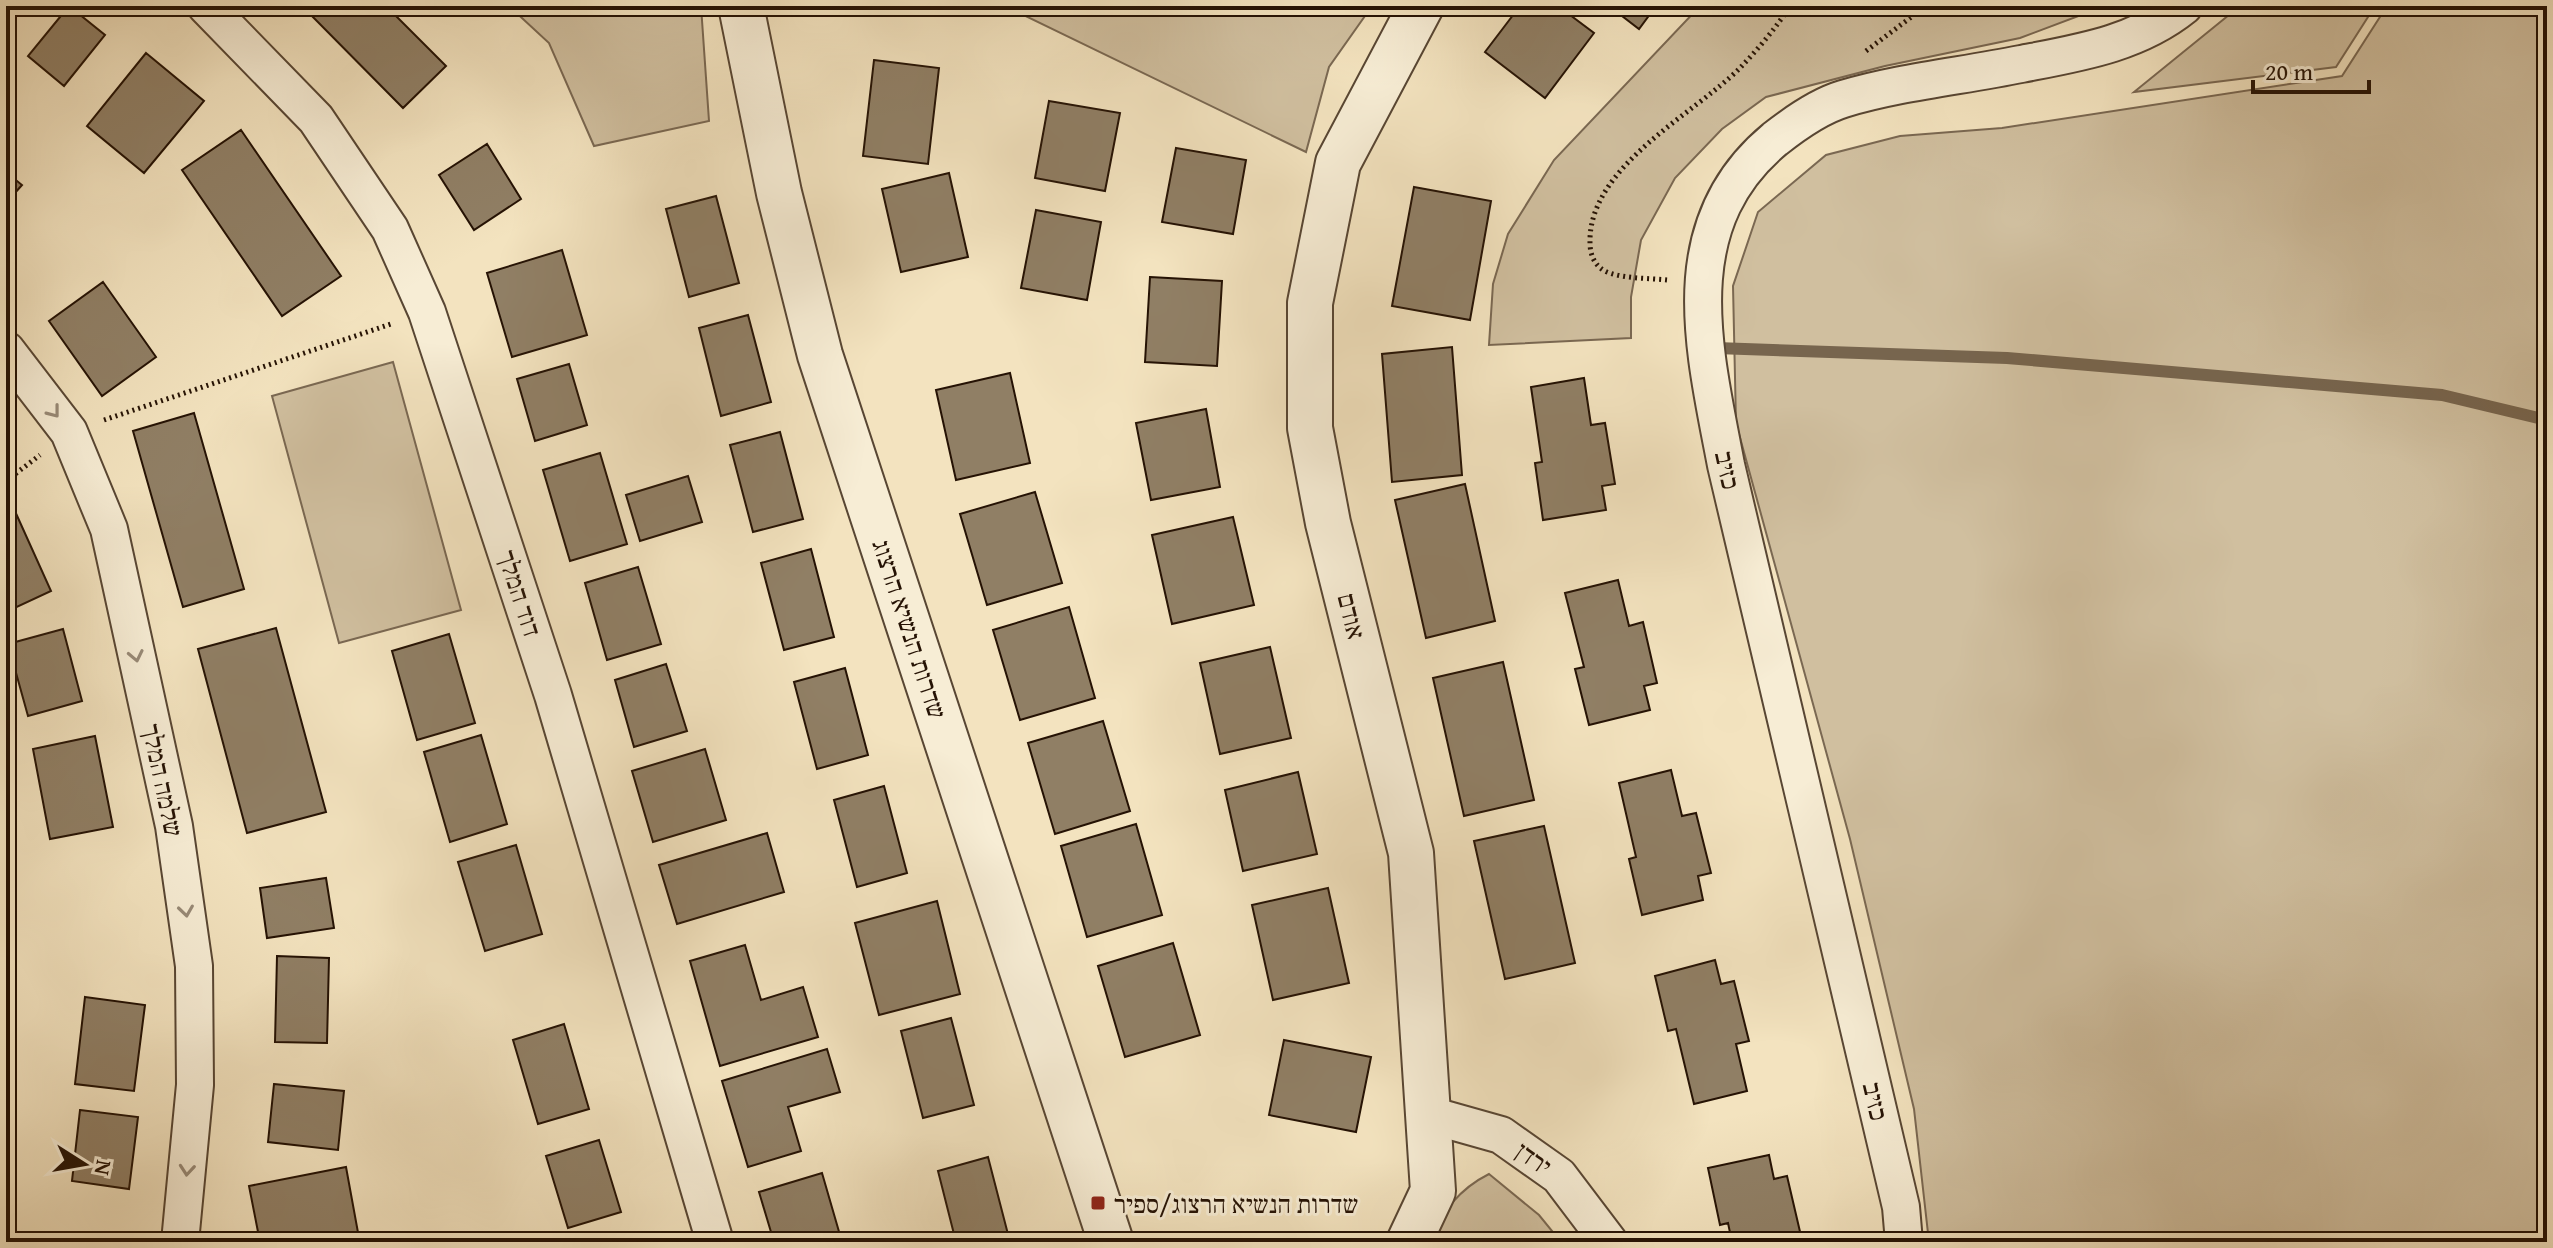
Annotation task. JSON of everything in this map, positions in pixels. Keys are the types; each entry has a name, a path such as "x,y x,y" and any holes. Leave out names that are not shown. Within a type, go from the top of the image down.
{"street":[{"name":"דוד המלך","path":"206,6 316,119 390,229 427,312 553,695 715,1242"},
{"name":"שדרות הנשיא הרצוג","path":"741,6 779,193 820,355 1111,1242"},
{"name":"אודם","path":"1409,1242 1433,1191 1411,853 1328,523 1310,428 1310,303 1338,163 1421,6"},
{"name":"כזיב","path":"1904,1242 1901,1207 1726,465 1710,383 1702,310 1705,254 1723,200 1753,158 1789,128 1841,99 2076,54 2130,39 2184,6"},
{"name":"שלמה המלך","path":"6,350 69,432 109,529 174,826 194,966 195,1085 180,1242"},
{"name":"ירדן","path":"1430,1115 1501,1135 1559,1176 1609,1242"}],"path":[{"path":"1704,283 1604,272 1591,258 1589,239 1597,209 1615,178 1643,148 1739,68 1790,6"},
{"path":"1852,6 1870,10 1897,6"},
{"path":"6,481 69,432 427,312"}],"shaded area":[{"path":"509,6 701,6 709,121 594,146 549,43"},
{"path":"1005,6 1372,6 1329,67 1306,152"},
{"path":"1700,6 2105,6 2020,38 1885,66 1766,97 1722,129 1675,178 1641,240 1631,297 1631,338 1489,345 1493,284 1508,234 1554,160"},
{"path":"2240,6 2375,6 2336,67 2134,92"},
{"path":"2387,6 2547,6 2547,1242 1929,1242 1914,1109 1850,839 1736,423 1733,286 1758,212 1826,155 1900,136 2002,128 2342,76"},
{"path":"393,362 461,610 339,643 272,396"},
{"path":"1489,1174 1539,1215 1561,1242 1428,1242 1452,1202"}],"building":[{"path":"69,6 105,35 64,86 28,56"},
{"path":"302,6 386,6 446,66 403,108"},
{"path":"1520,6 1558,6 1594,33 1545,98 1485,52"},
{"path":"1609,6 1656,6 1639,29"},
{"path":"146,53 204,101 144,173 87,126"},
{"path":"874,60 939,68 928,164 863,156"},
{"path":"1049,101 1120,113 1105,191 1035,178"},
{"path":"241,130 341,276 282,316 182,170"},
{"path":"487,144 521,199 474,230 439,175"},
{"path":"1176,148 1246,160 1233,234 1162,222"},
{"path":"6,172 22,185 6,203"},
{"path":"949,173 968,257 901,272 882,189"},
{"path":"1414,187 1491,201 1470,320 1392,306"},
{"path":"716,196 739,283 689,297 666,209"},
{"path":"1036,210 1101,222 1087,300 1021,288"},
{"path":"562,250 587,335 512,357 487,273"},
{"path":"1150,277 1222,281 1217,366 1145,362"},
{"path":"103,282 156,357 102,396 49,321"},
{"path":"748,315 771,402 721,416 699,328"},
{"path":"1452,347 1462,475 1392,482 1382,354"},
{"path":"569,364 587,425 535,441 517,379"},
{"path":"1010,373 1030,463 956,480 936,390"},
{"path":"1584,378 1591,425 1605,423 1615,484 1602,486 1606,510 1543,520 1535,463 1542,462 1531,387"},
{"path":"1206,409 1220,487 1151,500 1136,423"},
{"path":"194,413 244,589 183,607 133,431"},
{"path":"780,432 803,519 753,532 730,445"},
{"path":"600,453 627,544 570,561 543,470"},
{"path":"688,476 702,522 640,541 626,495"},
{"path":"1465,484 1495,621 1426,638 1395,500"},
{"path":"1035,492 1062,583 987,605 960,514"},
{"path":"14,509 51,591 6,612 6,513"},
{"path":"1233,517 1254,605 1172,624 1152,535"},
{"path":"811,549 834,637 784,650 761,563"},
{"path":"638,567 661,644 607,660 585,583"},
{"path":"1618,580 1629,626 1643,622 1657,683 1644,686 1650,710 1589,725 1575,669 1584,667 1565,593"},
{"path":"1069,607 1095,698 1020,720 993,630"},
{"path":"276,628 326,812 247,833 198,649"},
{"path":"63,629 82,701 28,716 8,644"},
{"path":"449,634 475,723 417,740 392,651"},
{"path":"1270,647 1291,738 1220,754 1200,663"},
{"path":"1503,662 1534,800 1464,816 1433,678"},
{"path":"666,664 687,731 634,747 615,680"},
{"path":"845,668 868,755 817,769 794,682"},
{"path":"1103,721 1130,811 1055,834 1028,743"},
{"path":"481,735 507,824 450,842 424,752"},
{"path":"95,736 113,827 50,839 33,749"},
{"path":"705,749 726,820 653,842 632,771"},
{"path":"1671,770 1682,816 1696,813 1711,873 1698,876 1703,900 1642,915 1629,859 1636,857 1619,783"},
{"path":"1298,772 1317,854 1243,871 1225,790"},
{"path":"884,786 907,873 857,887 834,800"},
{"path":"1136,824 1162,915 1087,937 1061,846"},
{"path":"1544,826 1575,963 1505,979 1474,841"},
{"path":"767,833 784,892 677,924 659,865"},
{"path":"516,845 542,934 485,951 458,862"},
{"path":"326,878 334,928 267,938 260,888"},
{"path":"1328,888 1349,983 1273,1000 1252,905"},
{"path":"937,901 960,994 879,1015 855,923"},
{"path":"1173,943 1200,1035 1125,1057 1098,966"},
{"path":"745,945 761,1000 803,987 818,1037 720,1066 690,961"},
{"path":"277,956 329,958 327,1043 275,1042"},
{"path":"1715,960 1721,984 1734,981 1749,1041 1736,1044 1747,1091 1694,1104 1676,1029 1668,1031 1655,976"},
{"path":"85,997 145,1005 134,1091 75,1084"},
{"path":"951,1018 974,1105 923,1118 901,1031"},
{"path":"564,1024 589,1109 538,1124 513,1040"},
{"path":"1284,1040 1371,1057 1356,1132 1269,1115"},
{"path":"827,1049 840,1092 788,1107 801,1151 748,1167 722,1081"},
{"path":"274,1084 344,1091 338,1150 268,1142"},
{"path":"80,1110 138,1117 129,1189 72,1181"},
{"path":"599,1140 621,1212 568,1228 546,1156"},
{"path":"1769,1155 1774,1179 1787,1176 1801,1236 1787,1242 1732,1242 1728,1223 1720,1225 1708,1168"},
{"path":"988,1157 1010,1242 956,1242 938,1171"},
{"path":"346,1167 359,1238 338,1242 260,1242 249,1186"},
{"path":"822,1173 842,1242 774,1242 759,1192"}],"waterway":[{"path":"1716,348 2007,358 2442,395 2547,420"}],"place":[{"name":"שדרות הנשיא הרצוג/ספיר","path":"1098,1203"}]}
